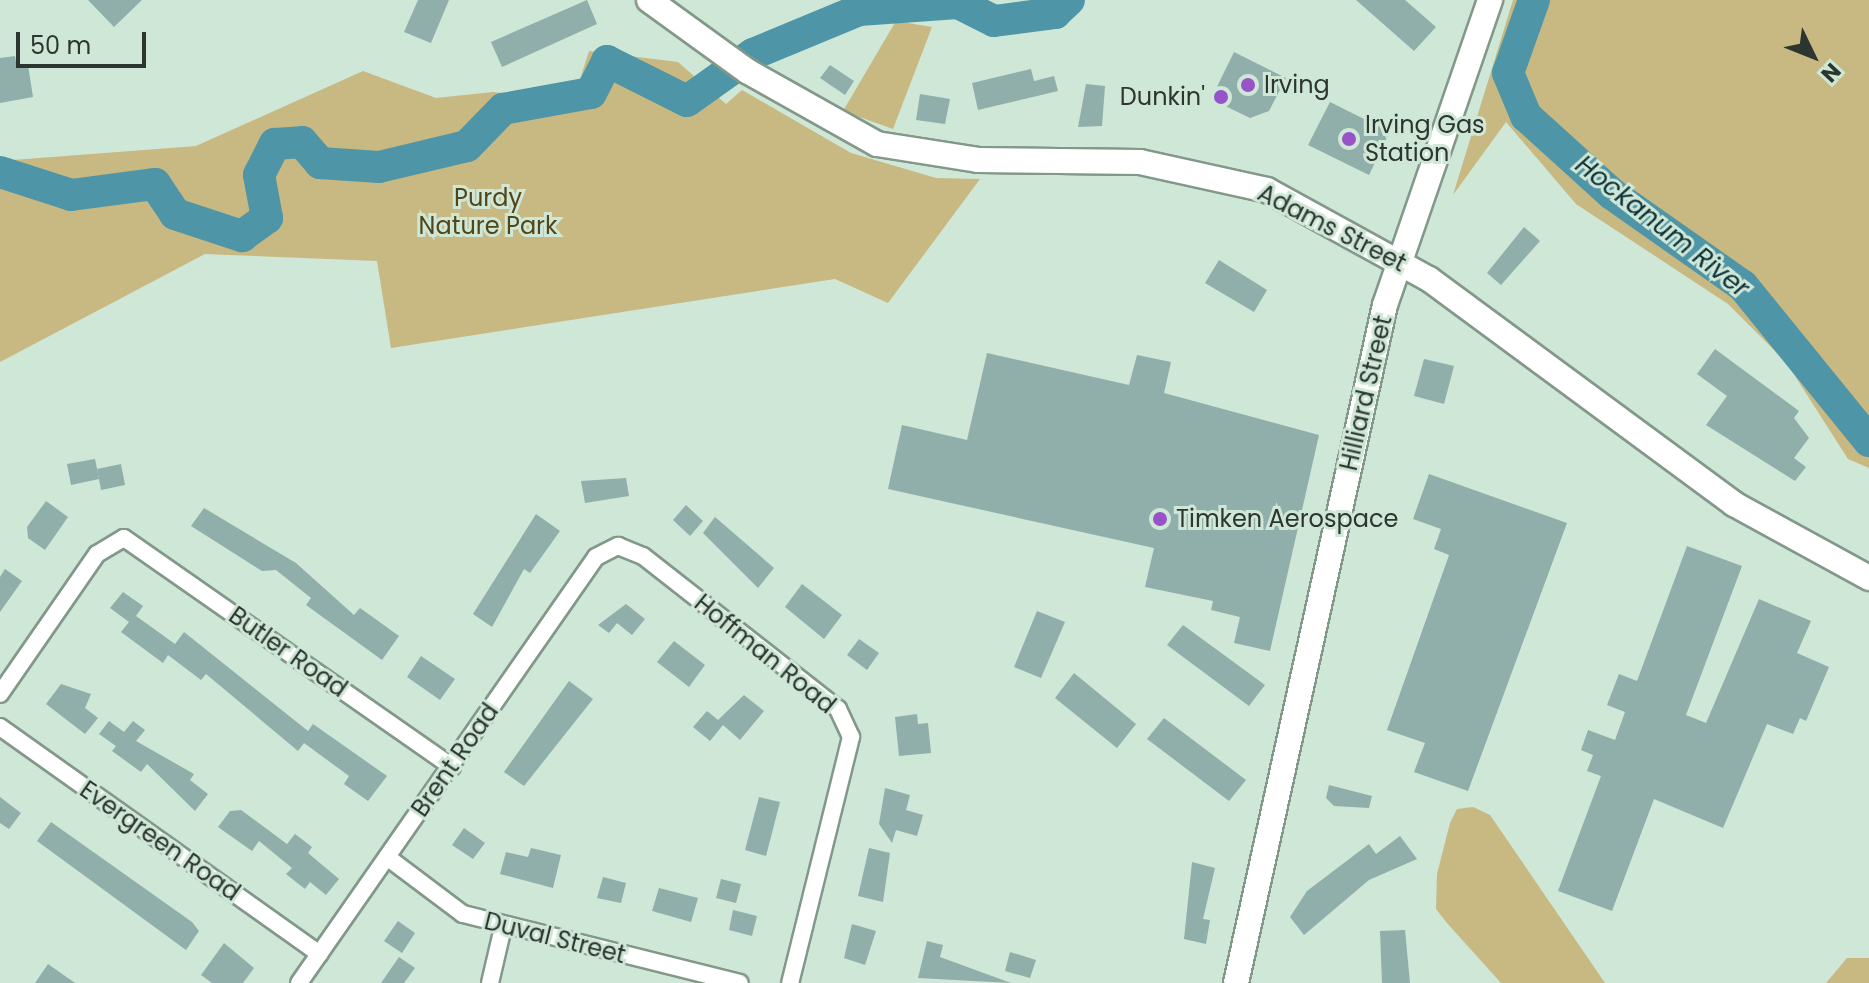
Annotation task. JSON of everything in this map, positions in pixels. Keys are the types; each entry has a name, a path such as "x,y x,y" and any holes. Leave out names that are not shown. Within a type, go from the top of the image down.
{"main road":[{"name":"Adams Street","path":"649,0 739,66 877,144 924,156 1140,162 1221,177 1267,190 1399,260 1734,504 1869,578"},
{"name":"Hilliard Street","path":"1236,983 1399,260 1490,0"}],"street":[{"name":"Butler Road","path":"0,694 97,554 124,538 452,767"},
{"name":"Brent Road","path":"299,983 596,557 618,546"},
{"name":"Hoffman Road","path":"618,546 643,556 838,709 851,737 790,983"},
{"name":"Evergreen Road","path":"0,727 319,954"},
{"name":"Duval Street","path":"387,857 463,914 503,927 740,983"},
{"path":"490,983 503,927"}],"green space":[{"path":"1513,0 1869,0 1869,468 1848,459 1786,362 1728,304 1576,204 1506,122 1453,195"},
{"path":"896,21 932,27 893,129 843,111"},
{"name":"Purdy Nature Park","path":"589,51 678,62 726,104 742,90 851,153 936,178 980,179 888,303 835,279 391,348 377,261 205,254 0,362 0,161 196,146 363,71 436,98 493,92 573,101"},
{"path":"1473,807 1490,815 1605,983 1501,983 1436,909 1437,874 1450,823 1457,809"},
{"path":"1847,958 1869,958 1869,983 1826,983"}],"building":[{"path":"88,0 142,0 114,27"},
{"path":"418,0 449,0 431,43 404,32"},
{"path":"587,0 597,24 502,67 491,42"},
{"path":"1356,0 1405,0 1436,27 1414,51"},
{"name":"Irving","path":"1234,52 1286,78 1269,111 1250,118 1211,99"},
{"path":"15,56 17,67 28,65 33,97 0,103 0,58"},
{"path":"830,65 854,81 845,95 820,78"},
{"path":"1031,69 1034,81 1054,76 1058,91 978,110 972,83"},
{"path":"1086,84 1105,86 1102,126 1078,127"},
{"path":"920,94 950,99 945,124 916,120"},
{"name":"Irving Gas Station","path":"1330,102 1390,132 1369,175 1308,145"},
{"path":"1524,227 1540,241 1501,285 1487,273"},
{"path":"1219,260 1267,290 1254,312 1205,283"},
{"path":"1715,349 1799,411 1794,418 1809,438 1794,458 1806,467 1795,481 1706,425 1727,396 1697,374"},
{"name":"Timken Aerospace","path":"987,353 1129,385 1137,355 1171,362 1164,393 1319,435 1270,651 1234,643 1240,617 1211,610 1213,601 1145,587 1154,548 888,489 902,425 967,440"},
{"path":"1424,359 1454,366 1444,404 1414,396"},
{"path":"95,459 99,479 71,485 67,464"},
{"path":"121,464 125,485 101,490 97,469"},
{"name":"Timken Aerospace","path":"1429,474 1567,523 1468,791 1414,772 1425,743 1387,730 1449,555 1434,549 1441,529 1413,519"},
{"path":"626,478 629,496 585,503 581,481"},
{"path":"46,501 68,517 45,550 28,538 27,527"},
{"path":"686,505 703,521 690,536 673,520"},
{"path":"204,508 296,563 354,615 360,608 399,636 382,660 306,605 311,598 276,570 262,571 191,526"},
{"path":"536,514 560,531 530,573 524,569 492,627 473,614"},
{"path":"715,517 774,568 758,588 703,533"},
{"path":"1687,546 1742,566 1686,715 1706,723 1759,599 1811,621 1797,653 1829,667 1806,721 1800,718 1793,734 1767,724 1723,828 1654,799 1612,911 1558,891 1601,776 1587,771 1593,755 1581,750 1588,730 1615,740 1625,712 1607,705 1619,674 1637,681"},
{"path":"5,569 22,581 0,612 0,577"},
{"path":"802,584 842,615 824,639 785,607"},
{"path":"123,592 143,606 136,616 175,644 184,632 308,731 313,724 387,776 368,801 344,784 349,776 304,743 298,751 206,674 201,680 168,655 163,663 121,632 129,622 110,608"},
{"path":"626,604 645,619 632,635 617,623 609,633 598,625"},
{"path":"1037,611 1065,622 1041,678 1014,667"},
{"path":"1183,625 1265,685 1249,706 1167,645"},
{"path":"859,639 879,653 867,670 847,655"},
{"path":"674,641 705,665 689,687 657,662"},
{"path":"421,656 455,679 440,700 407,677"},
{"path":"1074,673 1136,724 1117,748 1055,698"},
{"path":"569,681 593,699 524,786 504,772"},
{"path":"61,684 91,694 85,708 98,718 85,734 46,704"},
{"path":"744,695 764,711 740,740 723,725 710,741 693,727 707,711 718,720"},
{"path":"917,714 918,724 928,723 931,753 899,756 895,717"},
{"path":"1164,718 1246,780 1229,801 1147,739"},
{"path":"109,721 124,732 133,721 145,730 136,741 194,774 190,780 208,794 195,811 147,764 141,772 112,751 116,746 99,734"},
{"path":"1329,785 1372,796 1369,808 1334,806 1326,798"},
{"path":"885,788 910,795 906,810 923,815 917,836 896,830 892,843 879,824"},
{"path":"0,797 21,813 9,829 0,823"},
{"path":"759,797 780,802 766,856 745,850"},
{"path":"241,810 287,844 295,834 312,847 308,853 339,879 326,895 310,882 305,889 286,874 292,868 259,841 252,851 218,827 230,811"},
{"path":"51,822 192,922 199,931 186,950 37,841"},
{"path":"464,828 485,843 473,859 452,845"},
{"path":"1400,836 1417,859 1369,880 1304,935 1290,917 1307,891 1369,844 1376,854"},
{"path":"531,848 561,855 553,888 500,874 506,852 528,857"},
{"path":"869,848 890,853 883,902 858,896"},
{"path":"1192,862 1215,868 1203,919 1210,920 1206,944 1184,939"},
{"path":"603,877 626,883 621,903 597,898"},
{"path":"721,879 741,884 736,903 716,898"},
{"path":"659,888 698,898 691,922 652,911"},
{"path":"733,910 757,916 752,936 729,930"},
{"path":"398,921 415,933 402,953 384,941"},
{"path":"852,924 876,931 865,965 844,958"},
{"path":"1405,930 1410,983 1382,983 1380,931"},
{"path":"927,941 943,945 940,957 1011,983 918,978"},
{"path":"224,943 254,968 243,983 212,983 201,975"},
{"path":"1010,952 1036,960 1030,978 1005,971"},
{"path":"399,957 415,968 404,983 381,983"},
{"path":"48,964 75,983 35,983"}],"waterway":[{"path":"0,172 71,195 155,184 175,214 242,236 267,218 259,175 275,144 302,142 320,163 379,167 467,146 503,109 591,93 607,61 687,101 753,54 859,10 958,3 994,21 1055,13 1069,0"},
{"name":"Hockanum River","path":"1534,0 1508,73 1526,116 1612,194 1743,286 1869,441"}],"place":[{"name":"Irving","path":"1248,85"},
{"name":"Dunkin'","path":"1221,97"},
{"name":"Irving Gas Station","path":"1349,139"},
{"name":"Timken Aerospace","path":"1160,519"}]}
